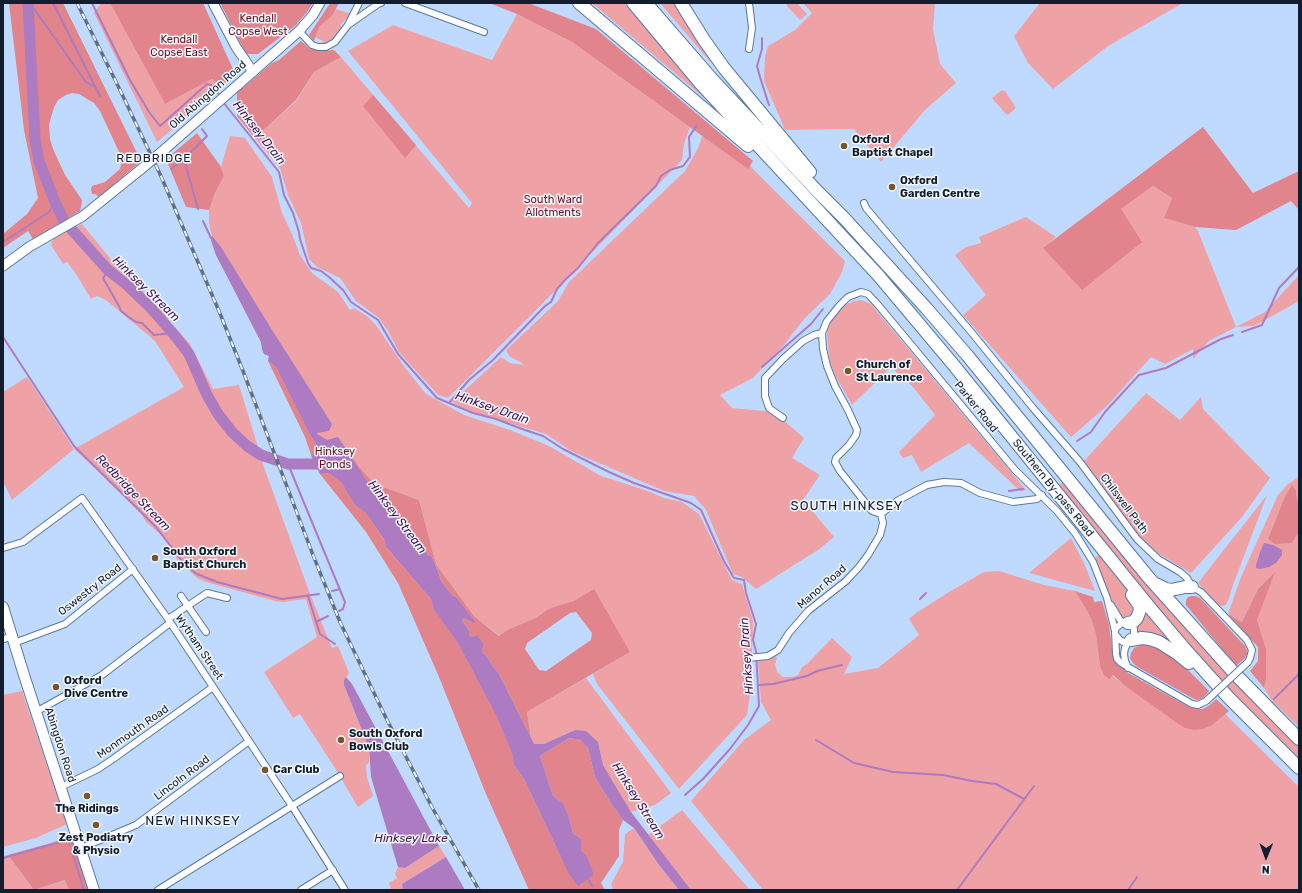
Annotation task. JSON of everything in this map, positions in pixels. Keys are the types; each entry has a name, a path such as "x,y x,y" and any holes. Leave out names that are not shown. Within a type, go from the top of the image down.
{"highway":[{"path":"579,3 740,138 812,202"},
{"path":"633,3 700,83 749,137 812,202"},
{"path":"646,3 711,78 844,218"},
{"path":"681,3 704,40 724,68 822,186 844,218"},
{"name":"Southern By-pass Road","path":"812,202 918,321 1184,648 1229,698 1299,768"},
{"name":"Southern By-pass Road","path":"844,218 967,355 1149,578 1237,676 1299,739"},
{"path":"1112,561 1126,587 1139,605 1140,610 1137,618 1133,622 1126,623"},
{"path":"1149,578 1159,586 1166,589 1171,590 1192,587"},
{"path":"1185,619 1180,608 1180,600 1182,596 1192,587"},
{"path":"1130,641 1142,638 1150,639 1166,645 1229,698"}],"main road":[{"name":"Abingdon Road","path":"3,607 10,639 36,711 94,890"}],"street":[{"path":"213,3 236,47 254,72"},
{"name":"Old Abingdon Road","path":"3,266 29,247 79,219 140,170 254,72 299,31 313,15 320,3"},
{"path":"299,31 312,45 318,48 326,47 335,42 348,25 359,3"},
{"path":"348,25 381,3"},
{"path":"405,3 484,32"},
{"path":"749,3 752,28 749,49"},
{"name":"Chilswell Path","path":"864,203 866,208 1080,462 1137,539 1158,559 1187,578 1192,587 1201,592 1250,645 1252,650 1252,655 1248,662 1206,701 1198,705 1192,704 1128,668"},
{"name":"Parker Road","path":"822,333 838,306 848,297 861,292 868,294 879,306 1015,470 1057,511 1084,546 1093,562 1107,598 1116,633 1117,659 1128,668"},
{"path":"783,418 769,408 765,396 765,378 803,341 814,335 822,333 823,349 827,366 835,386 857,430 856,435 850,445 836,458 835,462 840,471 872,511 881,514 897,501 927,485 944,482 961,483 980,493 1013,502 1037,499 1042,495"},
{"name":"Wytham Street","path":"3,548 23,542 82,498 169,621 346,890"},
{"name":"Manor Road","path":"753,657 768,656 778,650 789,632 808,611 846,581 859,567 868,556 880,535 883,523 881,514"},
{"name":"Oswestry Road","path":"10,639 65,624 133,569"},
{"path":"36,711 102,674 187,606 207,593 227,598"},
{"path":"181,596 206,632"},
{"name":"Parker Road","path":"1107,598 1117,616 1126,623"},
{"path":"1128,668 1125,661 1125,648 1130,641 1135,632 1133,627 1126,623 1118,626 1116,633 1120,640 1123,642 1130,641"},
{"name":"Monmouth Road","path":"61,788 98,769 213,687"},
{"name":"Lincoln Road","path":"81,848 136,824 248,741"},
{"path":"158,890 340,776"},
{"path":"301,890 333,870"}],"green space":[{"path":"9,3 63,3 141,161 99,197 92,194 92,186 105,182 120,169 122,161 120,154 100,111 94,103 79,94 72,93 58,100 54,107 49,125 50,139 65,175 82,200 80,211 33,239 28,231 3,248 3,234 27,214 38,198 24,130"},
{"path":"101,3 110,3 165,104 212,79 223,87 157,142 94,13"},
{"name":"Kendall Copse East","path":"110,3 203,3 233,69 223,87 212,79 165,104"},
{"name":"Kendall Copse West","path":"220,3 313,3 295,26 258,54 246,54"},
{"path":"330,3 339,3 332,16 319,27 314,41 309,35"},
{"path":"489,3 528,3 596,29 753,161 748,169 572,42 517,14"},
{"path":"592,3 624,3 708,101"},
{"path":"660,3 675,3 712,64"},
{"path":"789,3 797,3 807,14 800,20 786,5"},
{"path":"803,3 935,3 933,29 940,64 956,83 925,110 881,162 854,129 785,130 764,81 765,56 768,46 795,30 812,13"},
{"path":"1040,3 1183,3 1108,46 1053,89 1028,63 1014,36"},
{"path":"336,9 351,14 340,25 344,29 331,41 321,44 323,41 315,37 319,27 332,16"},
{"name":"South Ward Allotments","path":"517,14 572,42 690,127 684,144 682,160 448,398 438,395 399,352 388,331 378,317 356,301 340,278 317,267 309,259 301,223 288,195 280,168 254,137 296,101 314,72 341,57 469,208 472,203 348,51 393,25 492,60"},
{"path":"301,41 309,48 318,51 334,50 341,57 314,72 296,100 254,137 237,116 237,93 272,63 279,60"},
{"path":"1002,90 1005,91 1016,108 1008,115 992,98"},
{"path":"373,95 416,145 405,158 363,106"},
{"path":"707,123 845,261 842,272 830,294 804,319 784,345 753,378 720,395 732,408 774,412 804,438 792,458 820,475 803,500 834,537 818,550 756,589 742,577 733,574 706,510 694,496 664,491 571,451 546,434 472,412 452,402 501,357 510,363 525,365 509,356 506,350 558,301 569,282 685,171 698,148"},
{"path":"1203,127 1253,193 1299,171 1299,210 1291,201 1236,230 1195,227 1164,218 1172,198 1153,186 1121,209 1142,242 1082,290 1043,248"},
{"path":"197,133 221,167 224,176 215,193 209,210 186,207 166,159"},
{"path":"230,136 245,138 272,177 282,213 300,255 312,273 338,292 350,310 354,308 367,316 376,325 403,365 426,394 464,415 510,430 549,446 601,476 645,490 664,498 682,502 699,514 732,580 742,584 753,621 752,654 749,665 750,694 747,715 679,789 597,684 593,674 630,652 575,604 548,609 536,618 509,629 500,636 474,616 436,564 419,500 375,484 361,469 383,499 531,736 527,712 586,678 671,793 655,805 631,812 603,765 598,742 575,730 544,744 524,779 341,482 320,474 311,455 320,455 276,367 268,361 269,356 264,354 261,342 216,255 211,240 212,236 209,223 209,210 215,193 224,176 221,167"},
{"path":"1153,186 1172,198 1164,218 1195,227 1198,231 1236,327 1209,341 1193,359 1193,349 1165,364 1151,357 1107,406 1071,437 963,315 986,295 955,255 966,247 981,243 979,237 1026,217 1056,237 1043,249 1121,209"},
{"path":"82,224 114,263 138,280 147,299 164,312 168,320 190,344 213,389 239,385 265,470 310,594 332,648 338,646 349,673 344,680 344,685 369,748 369,763 366,765 367,777 373,796 358,807 300,714 293,718 264,672 317,637 306,599 283,602 275,601 206,582 197,578 177,559 168,544 159,533 146,522 142,515 74,449 184,387 155,341 106,300 97,296 91,299 76,274 67,262 63,264 51,245 53,239"},
{"path":"1299,275 1299,301 1254,326 1236,327 1265,312"},
{"path":"861,300 871,304 1026,490 1020,491 969,443 921,472 912,455 903,458 899,452 935,415 913,387 891,367 852,405 831,365 827,335 829,323 843,306 854,301"},
{"path":"268,361 276,367 308,431 321,452 320,455 311,455 305,437"},
{"path":"27,377 74,449 12,500 3,481 3,392"},
{"path":"1146,393 1180,420 1201,397 1203,409 1270,478 1242,517 1191,573 1156,552 1143,542 1084,461"},
{"path":"338,437 360,468 375,484 419,500 436,564 474,616 499,636 509,629 536,618 548,609 574,601 594,589 630,652 527,712 531,738 498,672 486,655 482,652 473,637 469,635 469,631 462,620 464,618 473,623 456,597 452,595 441,581 432,557 428,555 383,499 381,493 371,487","holes":["576,612 592,633 591,640 546,671 539,670 525,649 527,643 570,613"]},
{"path":"329,473 341,482 355,505 366,513 384,540 386,548 431,599 434,610 458,643 497,717 513,756 514,765 524,779 563,861 581,851 581,839 573,833 568,814 563,805 553,796 540,756 569,738 582,740 588,748 595,777 623,820 619,830 619,856 601,883 605,890 529,890 486,794 439,677 398,583 366,532 320,474"},
{"path":"1299,477 1299,503 1296,490 1292,485 1285,496 1268,539 1292,543 1299,532 1299,727 1273,702 1264,688 1266,680 1266,649 1257,620 1274,573 1258,589 1242,622 1228,614 1241,577 1278,495 1288,484"},
{"path":"1064,481 1299,744 1299,762 1232,694 1187,645 1058,486"},
{"path":"1292,485 1296,490 1299,503 1299,532 1292,543 1275,544 1268,539 1285,496"},
{"path":"1267,495 1228,601 1226,605 1218,605 1198,583"},
{"path":"1071,538 1084,563 1095,591 1029,573"},
{"path":"1100,554 1135,601 1136,613 1126,619 1119,615 1116,610 1094,559"},
{"path":"999,571 1044,585 1075,591 1091,618 1096,635 1100,666 1124,685 1212,725 1225,714 1299,787 1299,890 763,890 691,801 744,740 771,720 761,702 758,662 773,654 777,658 775,664 777,672 783,677 793,677 798,675 802,667 807,664 832,638 852,657 844,674 878,668 919,635 909,619 916,613 984,572"},
{"path":"1275,572 1257,620 1266,649 1266,680 1264,688 1250,671 1258,661 1258,647 1228,614 1242,622 1258,589"},
{"path":"1075,591 1093,597 1094,602 1102,601 1109,625 1113,656 1116,662 1128,673 1191,708 1203,709 1216,699 1229,711 1212,725 1203,729 1194,730 1185,728 1124,685 1113,675 1109,679 1104,675 1100,666 1096,635 1091,618"},
{"path":"1191,596 1200,598 1245,646 1247,654 1245,658 1236,666 1186,605 1186,600"},
{"path":"1147,611 1180,650 1137,636 1136,626 1144,618"},
{"path":"1144,644 1151,645 1177,659 1209,691 1203,698 1198,700 1194,699 1136,666 1130,658 1131,653 1134,648"},
{"path":"22,691 67,824 36,838 3,847 3,695"},
{"path":"682,810 750,890 691,890 648,835"},
{"path":"634,828 659,865 679,890 613,890 611,884 623,862 625,834"},
{"path":"72,836 88,890 69,890 65,880 34,890 8,855 51,843"},
{"path":"439,846 446,857 402,884 403,890 391,890 389,883 397,878 395,874 398,867 405,868"},
{"path":"8,855 34,890 3,890 3,856"},
{"path":"66,880 69,890 34,890"}],"water":[{"name":"Hinksey Ponds","path":"212,236 221,247 332,424 329,431 317,434 327,440 338,437 371,487 381,493 383,499 428,555 432,557 441,581 452,595 456,597 475,622 473,623 464,618 462,620 469,631 469,635 473,637 477,635 483,643 482,652 486,655 498,672 534,744 544,744 575,730 586,731 598,742 603,765 631,812 691,890 679,890 659,865 634,828 623,820 612,805 595,777 588,748 581,740 569,738 540,756 553,796 563,804 568,814 573,833 581,839 581,851 586,855 593,875 578,886 569,874 524,779 514,765 513,756 497,717 458,643 434,610 431,599 386,547 384,539 366,513 355,505 341,482 329,473 320,474 311,455 320,455 321,452 308,431 276,367 268,361 269,356 264,354 261,342 216,255 211,240"},
{"path":"1264,543 1273,545 1282,550 1282,555 1276,563 1269,567 1260,569 1256,568 1256,565"},
{"name":"Hinksey Lake","path":"346,677 352,684 439,846 405,868 398,867 371,777 369,748 344,685 344,680"},
{"name":"Hinksey Lake","path":"446,857 465,890 403,890 402,884"}],"waterway":[{"name":"Hinksey Stream","path":"28,3 35,139 39,161 64,221 108,270 127,285 151,308 176,337 189,354 207,395 218,414 232,432 247,446 261,455 288,464 329,465"},
{"path":"30,3 86,82 95,87"},
{"path":"53,3 100,96"},
{"name":"Hinksey Drain","path":"92,3 130,80 149,112 160,126 207,84 213,86 220,96"},
{"path":"762,38 762,49 757,66 769,105"},
{"name":"Hinksey Drain","path":"223,102 279,172 284,195 293,213 300,239 311,268 321,271 329,277 343,290 351,302 378,320 398,354 437,398 473,413 496,419 543,436 563,449 609,472 634,483 691,503 701,510 724,561 734,578 744,580 746,593 756,624 753,640 756,651 759,706 748,725 730,749 703,779 685,795"},
{"path":"449,403 469,380 493,360 545,306 551,302 557,289 578,268 598,243 656,186 661,176 670,170 683,166 690,157 689,137 696,126"},
{"path":"198,209 184,159 207,136 202,129"},
{"path":"171,169 184,159"},
{"name":"Redbridge Stream","path":"3,242 49,212 55,202"},
{"path":"203,221 211,238"},
{"path":"1242,332 1262,325 1279,288 1299,267"},
{"path":"108,270 103,278 121,311 136,322 142,323 154,335 173,333"},
{"path":"762,367 811,324 823,309"},
{"path":"1077,441 1091,432 1105,412 1139,375 1166,368 1221,339 1233,335"},
{"name":"Redbridge Stream","path":"3,337 74,446 156,527 186,566 197,574 217,582 282,599 319,594"},
{"path":"288,464 345,602 343,609 339,611"},
{"path":"1009,491 1023,489"},
{"name":"Redbridge Stream","path":"332,591 340,589"},
{"path":"920,599 926,593"},
{"path":"308,596 320,634 335,644"},
{"path":"316,622 328,616"},
{"path":"758,685 773,684 807,676 817,671 842,665"},
{"path":"1274,699 1299,674"},
{"path":"816,740 854,763 893,772 943,775 996,784 1024,799"},
{"path":"957,890 1034,786"},
{"path":"3,858 68,840 70,845"},
{"path":"73,855 84,890"},
{"path":"587,877 592,886"},
{"path":"1128,890 1137,877"}],"railway":[{"path":"77,3 160,174 219,311 340,622 386,718 433,809 479,890"}],"place":[{"name":"Oxford Baptist Chapel","path":"844,146"},
{"name":"Oxford Garden Centre","path":"892,187"},
{"name":"Church of St Laurence","path":"848,371"},
{"name":"South Oxford Baptist Church","path":"155,558"},
{"name":"Oxford Dive Centre","path":"56,687"},
{"name":"South Oxford Bowls Club","path":"341,740"},
{"name":"Car Club","path":"265,770"},
{"name":"The Ridings","path":"87,796"},
{"name":"Zest Podiatry & Physio","path":"96,825"}],"district":[{"name":"REDBRIDGE","path":"154,159"},
{"name":"SOUTH HINKSEY","path":"847,506"},
{"name":"NEW HINKSEY","path":"193,821"}]}
